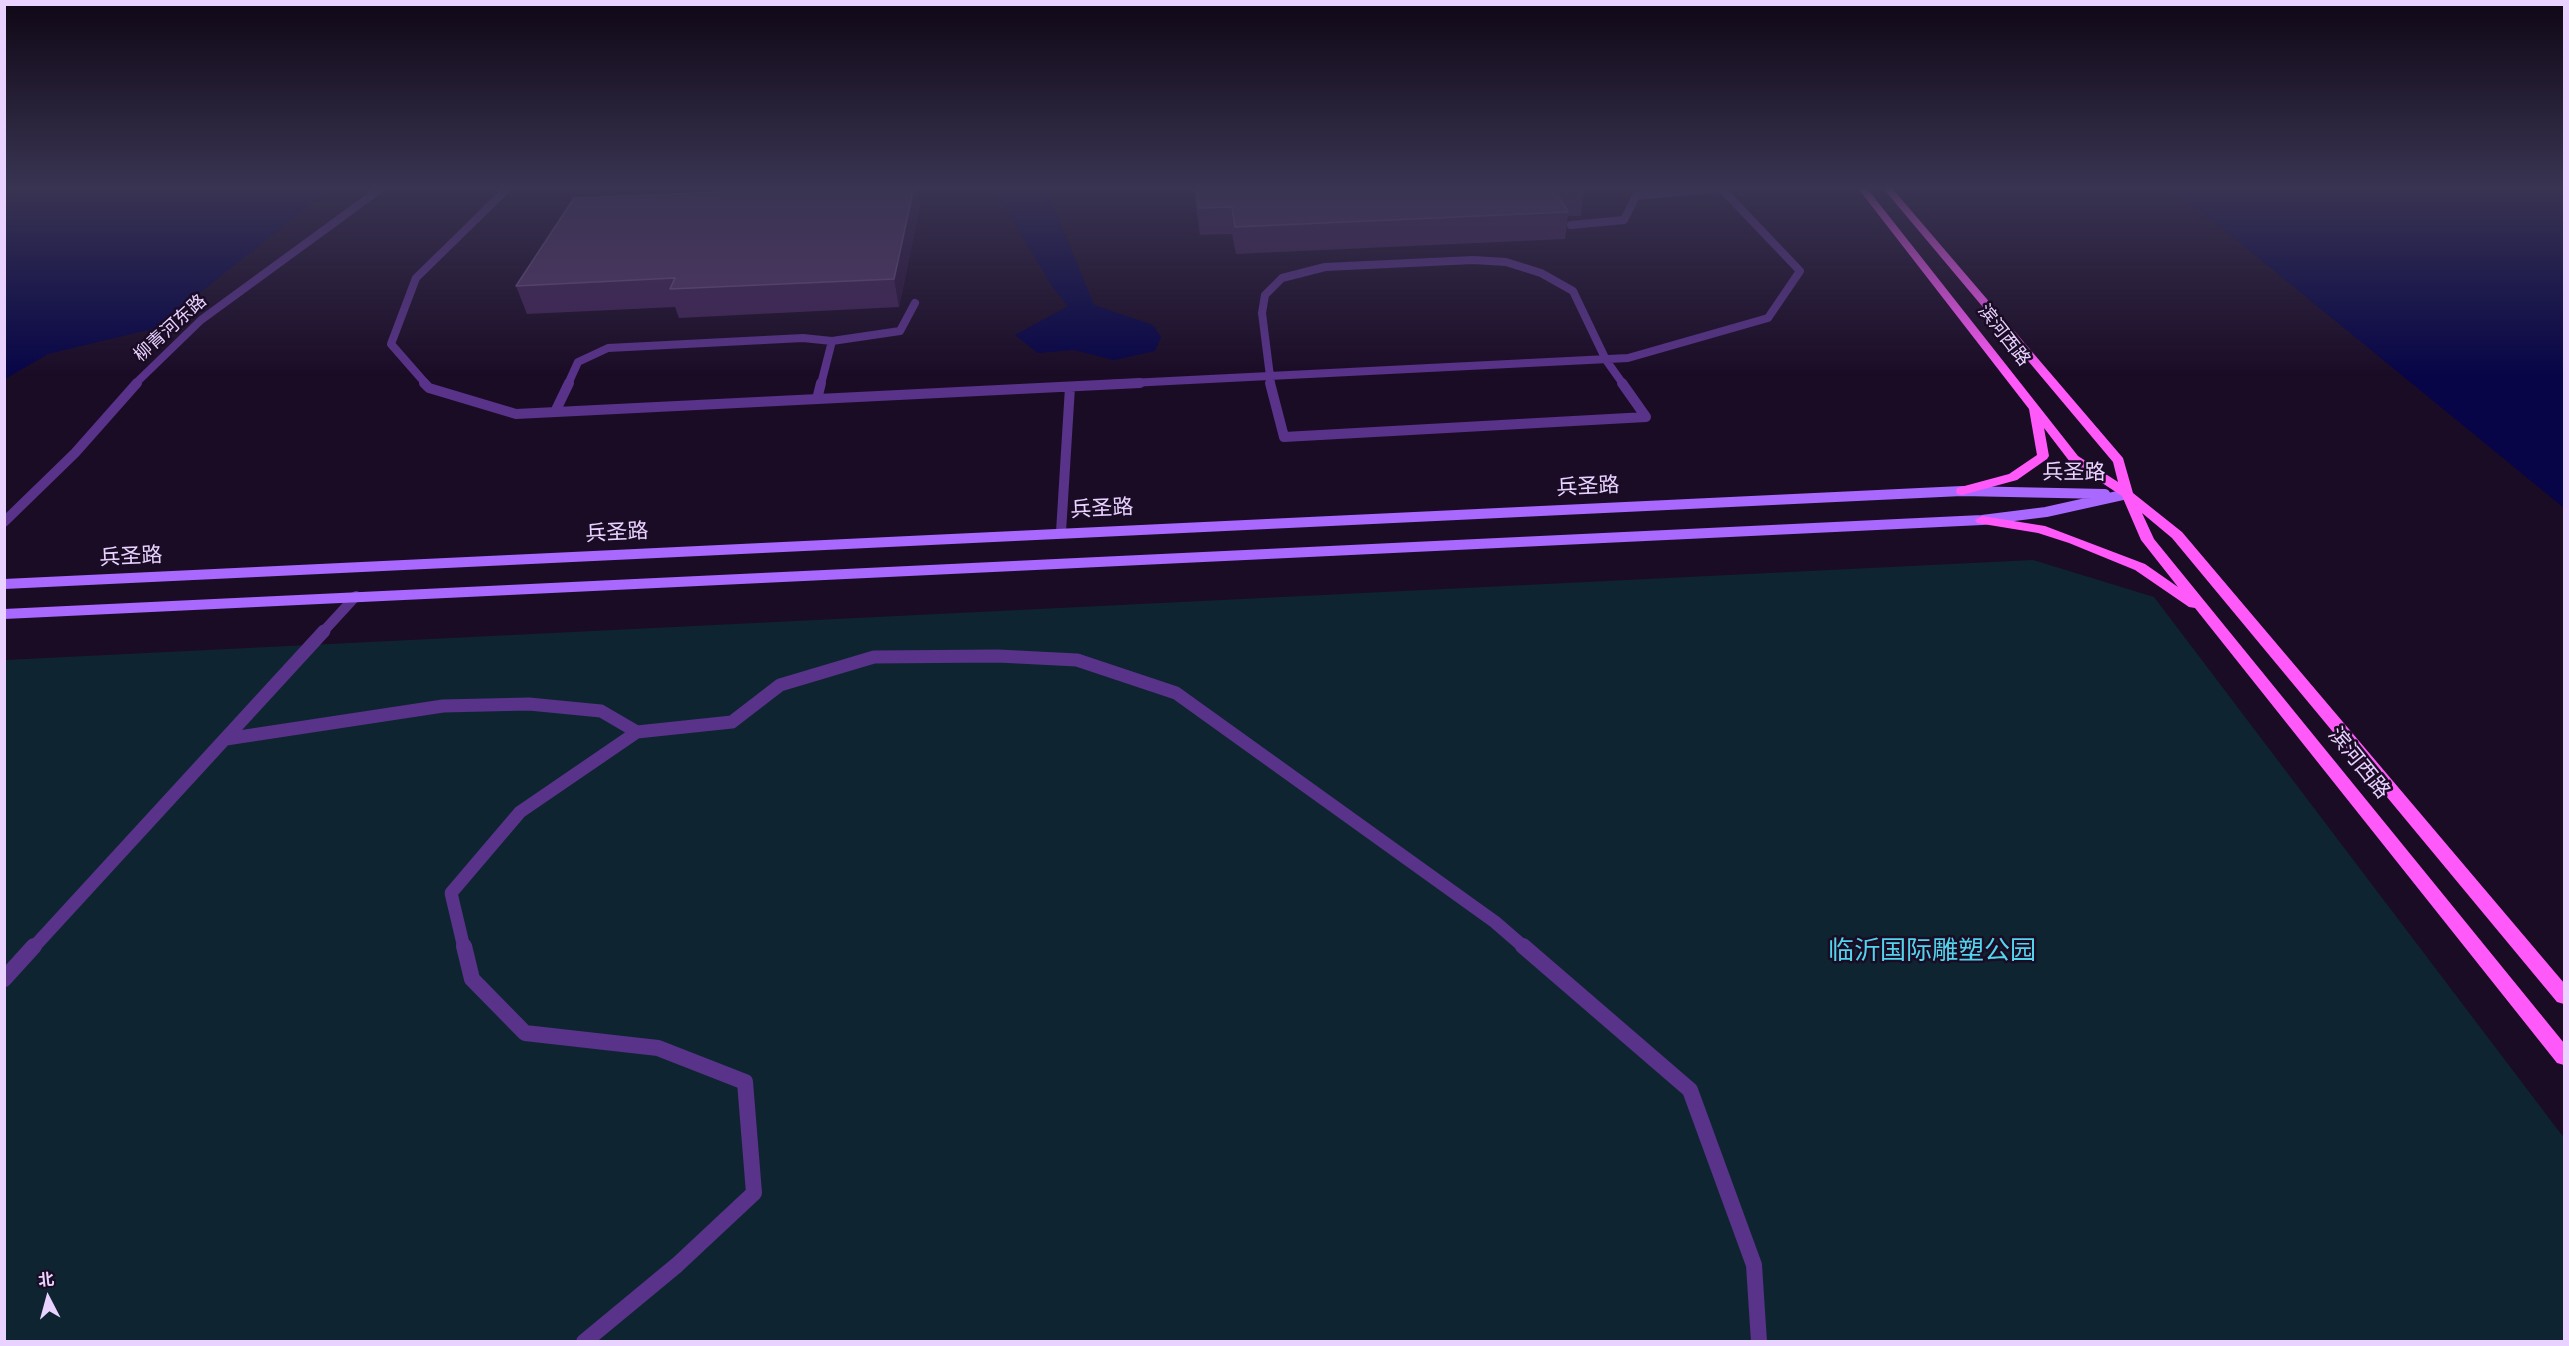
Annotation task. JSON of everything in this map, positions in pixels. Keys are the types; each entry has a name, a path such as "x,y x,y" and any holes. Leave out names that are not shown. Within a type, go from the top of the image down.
{"main road":[{"name":"滨河西路","path":"1910,250 2074,459 2127,494 2177,535 2565,996"},
{"name":"滨河西路","path":"1939,250 2119,461 2127,494 2148,540 2565,1057"},
{"path":"1962,491 2013,477 2043,456 2033,407"},
{"name":"兵圣路","path":"4,584 1962,491 2127,494"},
{"name":"兵圣路","path":"4,614 1982,520 2046,512 2127,494"},
{"path":"1982,520 2040,530 2074,540 2129,562 2208,613"}],"street":[{"name":"柳青河东路","path":"4,522 75,453 137,382 201,320 297,250"},
{"path":"445,250 416,278 391,344 429,388 516,414 1628,358 1768,318 1800,271 1780,250"},
{"path":"1473,260 1506,262 1541,273 1573,291 1606,360 1646,417 1284,437 1269,377 1262,313 1265,295 1282,278 1325,267 1473,260"},
{"path":"555,412 578,362 608,348 803,338 832,341 900,331 915,303"},
{"path":"817,399 832,341"},
{"path":"1061,532 1070,387"},
{"path":"4,979 356,596"},
{"path":"584,1341 677,1265 754,1193 746,1082 658,1048 525,1033 472,979 451,893 520,812 637,732 732,722 780,685 874,657 998,656 1077,660 1176,693 1495,922 1690,1090 1754,1265 1759,1341"},
{"path":"226,740 443,706 529,704 601,711 637,732"}],"green space":[{"name":"临沂国际雕塑公园","path":"2033,560 2154,597 2564,1138 2564,1341 5,1342 5,660"}],"shaded area":[{"path":"5,250 254,250 156,328 48,354 5,379"},
{"path":"1030,250 1071,250 1094,305 1153,325 1161,337 1155,351 1114,360 1074,350 1038,353 1015,335 1068,306 1053,288"},
{"path":"2249,250 2564,250 2564,508"}],"building":[{"path":"540,250 900,250 894,279 670,289 675,278 516,286"}]}
